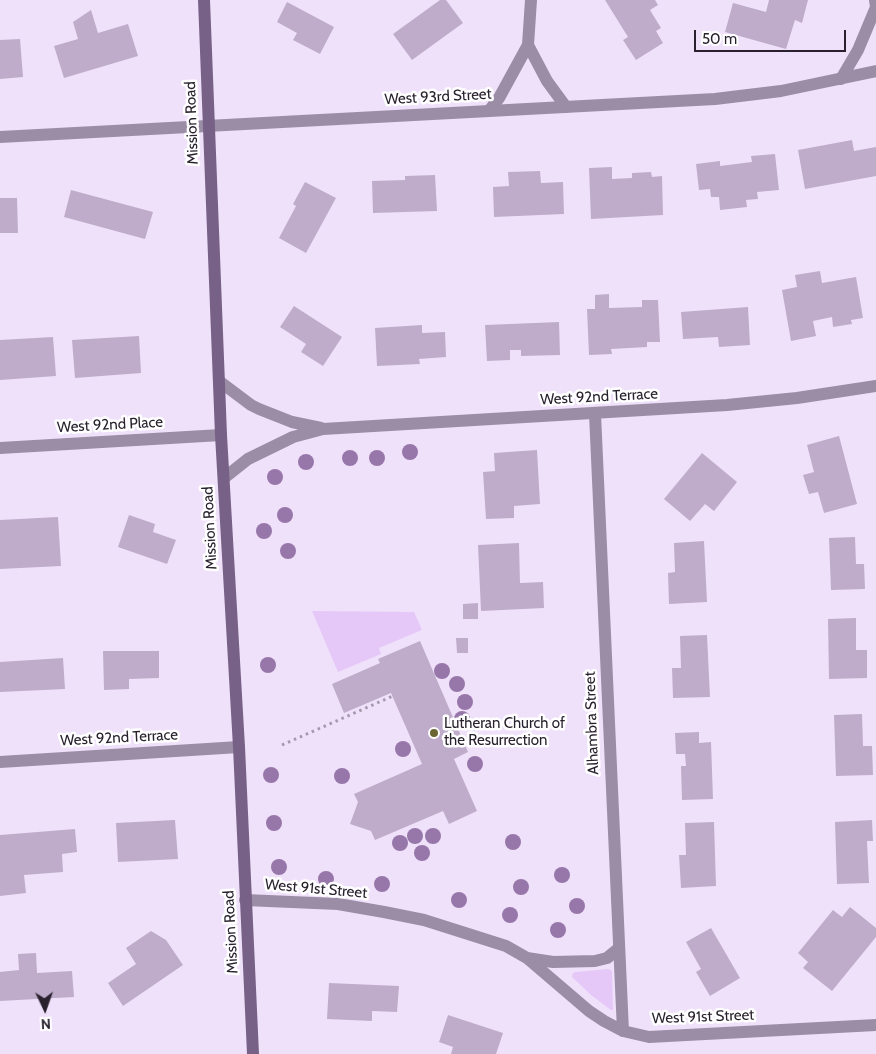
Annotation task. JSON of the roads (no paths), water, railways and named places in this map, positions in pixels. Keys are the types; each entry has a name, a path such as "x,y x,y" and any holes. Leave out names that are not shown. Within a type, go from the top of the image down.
{"main road":[{"name":"Mission Road","path":"204,0 221,435 239,747 253,1054"}],"street":[{"path":"489,111 499,98 528,45 531,0"},
{"path":"841,79 858,50 876,7 875,0"},
{"path":"528,45 547,81 566,107"},
{"name":"West 93rd Street","path":"0,137 715,100 781,91 876,72"},
{"name":"West 92nd Terrace","path":"219,381 259,409 292,422 323,429"},
{"name":"West 92nd Terrace","path":"224,478 248,459 293,437 323,429 727,405 873,389"},
{"name":"Alhambra Street","path":"594,414 623,1031"},
{"name":"West 92nd Place","path":"0,448 221,435"},
{"name":"West 92nd Terrace","path":"0,762 239,747"},
{"name":"West 91st Street","path":"245,900 338,904 424,920 506,946 527,958 589,1011 623,1031 649,1037 876,1025"},
{"name":"West 91st Street","path":"527,958 553,962 595,961 607,958 618,949"}],"place":[{"name":"Lutheran Church of the Resurrection","path":"434,733"}]}
